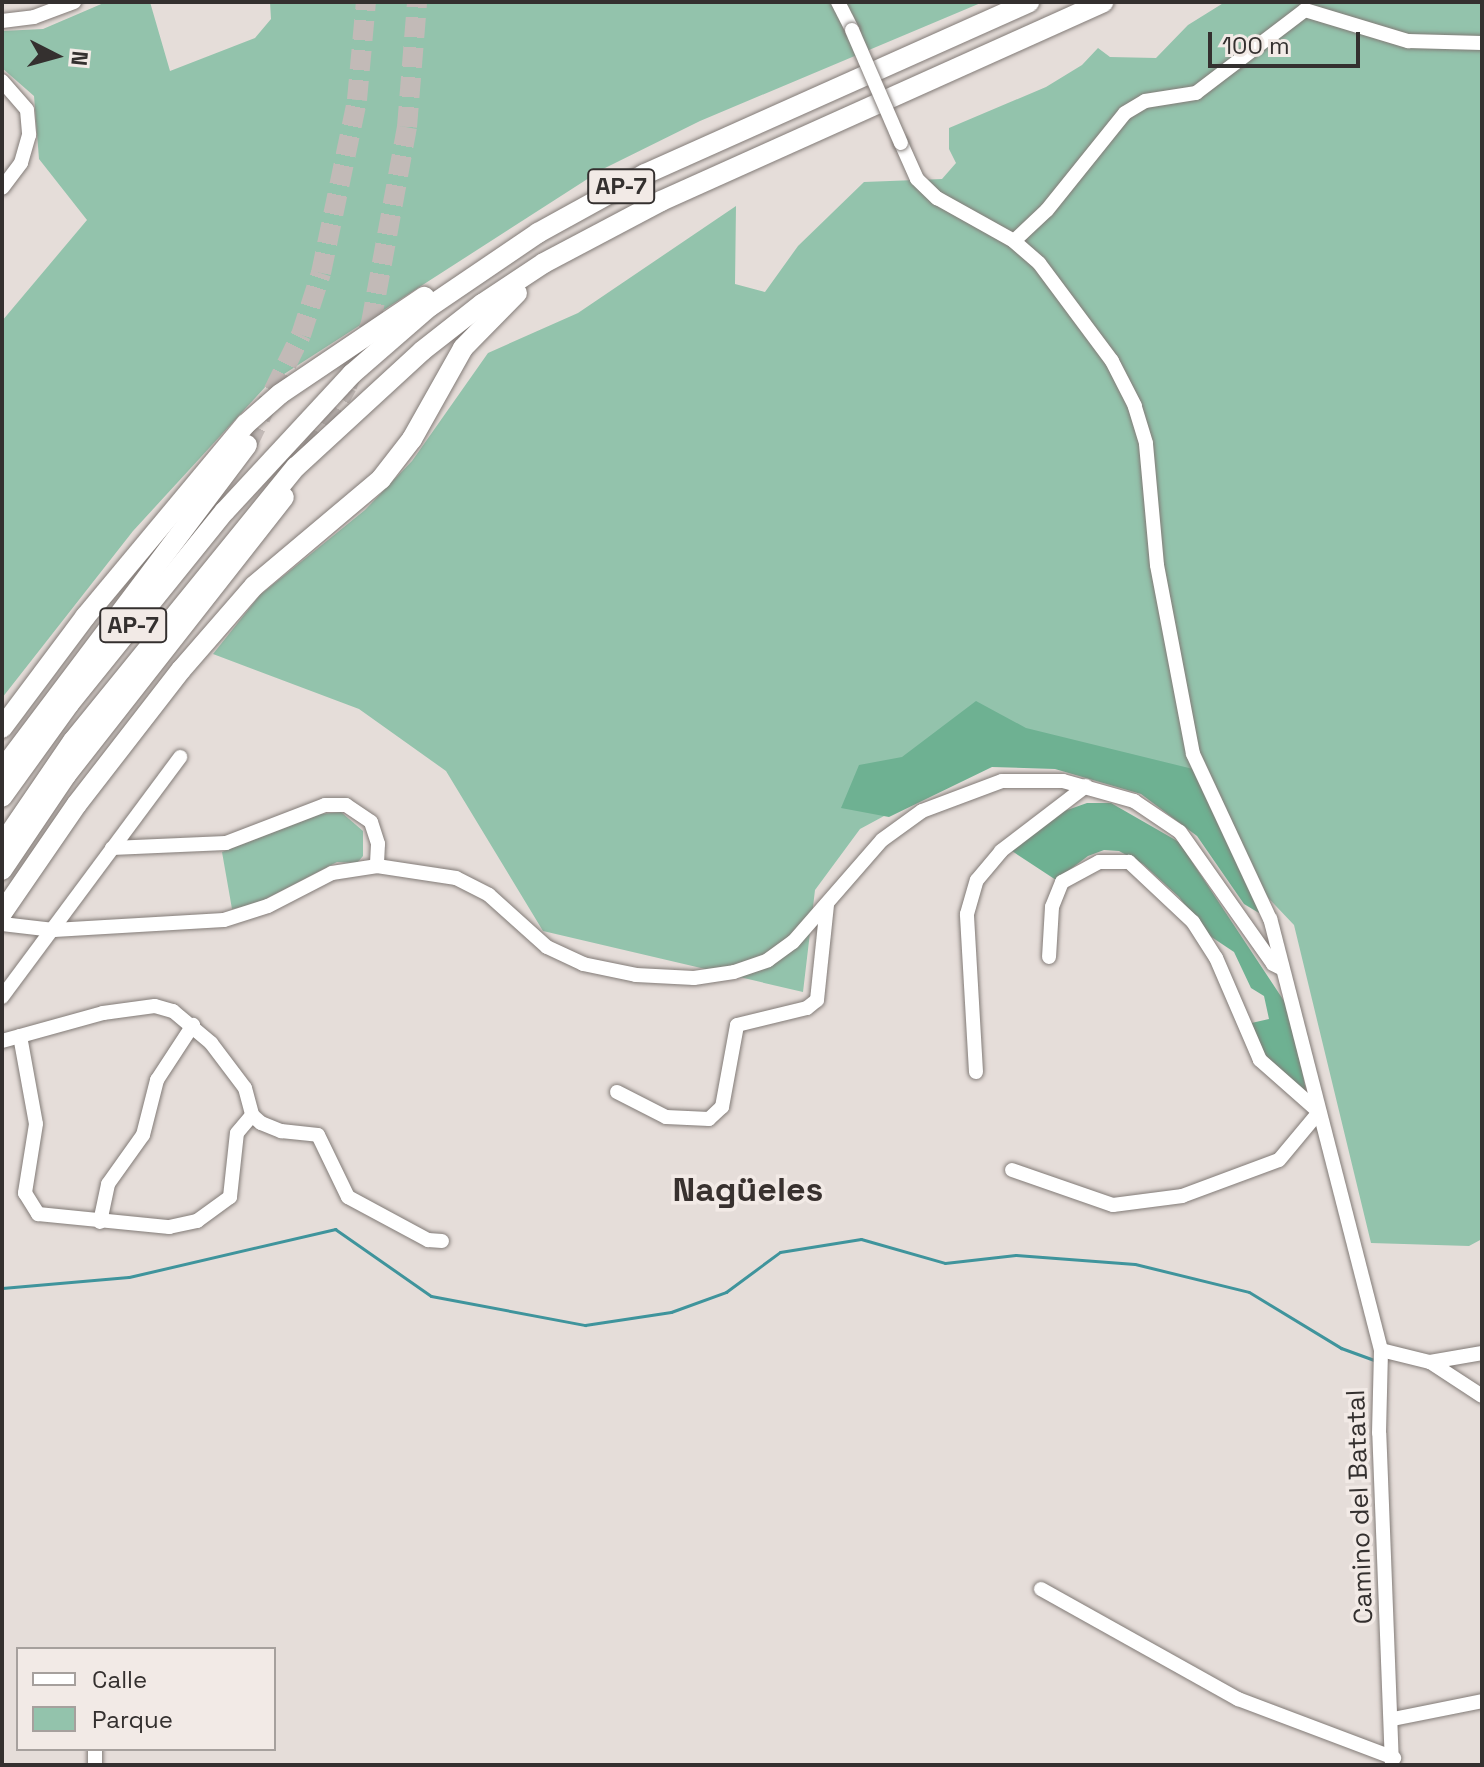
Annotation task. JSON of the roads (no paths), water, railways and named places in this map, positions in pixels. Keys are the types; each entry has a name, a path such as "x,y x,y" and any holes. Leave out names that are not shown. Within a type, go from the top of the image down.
{"highway":[{"name":"AP-7","path":"2,797 69,704 216,523 313,414 429,307 538,233 713,141 1029,2"},
{"name":"AP-7","path":"2,845 73,741 245,527 297,471 422,351 482,304 563,255 726,170 1103,2"},
{"path":"2,728 105,592 255,415 510,240 538,233"},
{"path":"2,913 77,804 235,605 381,479 412,439 463,348 483,323 563,255"},
{"path":"2,770 247,445"},
{"path":"2,870 66,775 238,562 297,471"},
{"path":"2,753 21,727 46,708"},
{"path":"2,889 66,775"}],"street":[{"path":"2,21 34,17 74,2"},
{"name":"Camino del Batatal","path":"838,2 917,179 937,198 1014,241 1039,263 1112,361 1135,406 1150,470 1157,565 1193,754 1270,919 1381,1350 1379,1433 1393,1762"},
{"path":"1014,241 1047,210 1125,113 1145,101 1196,93 1305,10 1408,41 1482,43"},
{"path":"2,81 27,110 29,135 21,163 2,188"},
{"path":"2,997 180,757"},
{"path":"2,924 54,930 224,920 248,914 332,873 377,866 456,878 489,895 547,947 583,964 636,975 694,978 768,960 813,925 882,840 957,794 1002,781 1086,786 1134,801 1180,832 1273,964 1281,968"},
{"path":"976,1072 967,914 977,880 1001,851 1086,786"},
{"path":"112,848 226,843 325,805 346,805 371,822 378,844 377,866"},
{"path":"1012,1170 1113,1205 1182,1196 1279,1160 1319,1112 1260,1060 1216,958 1193,922 1129,862 1099,862 1062,882 1052,907 1049,957"},
{"path":"617,1092 666,1117 709,1119 722,1107 737,1025 807,1008 817,1000 827,905"},
{"path":"1249,926 1270,919"},
{"path":"2,1041 155,1006 193,1025 245,1088 252,1115 281,1131 318,1135 348,1197 409,1231 442,1241"},
{"path":"100,1222 108,1184 143,1135 157,1080 193,1025"},
{"path":"20,1036 36,1124 27,1199 38,1214 169,1227 197,1221 230,1197 237,1133 252,1115"},
{"path":"1381,1350 1430,1362 1482,1396"},
{"path":"1430,1362 1482,1353"},
{"path":"1041,1589 1238,1699 1393,1762"},
{"path":"1393,1719 1482,1701"}],"waterway":[{"path":"2,1288 129,1277 335,1229 431,1296 585,1325 671,1312 726,1292 780,1252 861,1239 945,1263 1016,1255 1135,1264 1249,1292 1341,1348 1377,1361"}],"tunnel":[{"path":"247,445 301,335 321,273 357,100 366,2"},
{"path":"311,451 347,386 371,323 407,127 417,2"}],"district":[{"name":"Nagüeles","path":"748,1190"}]}
